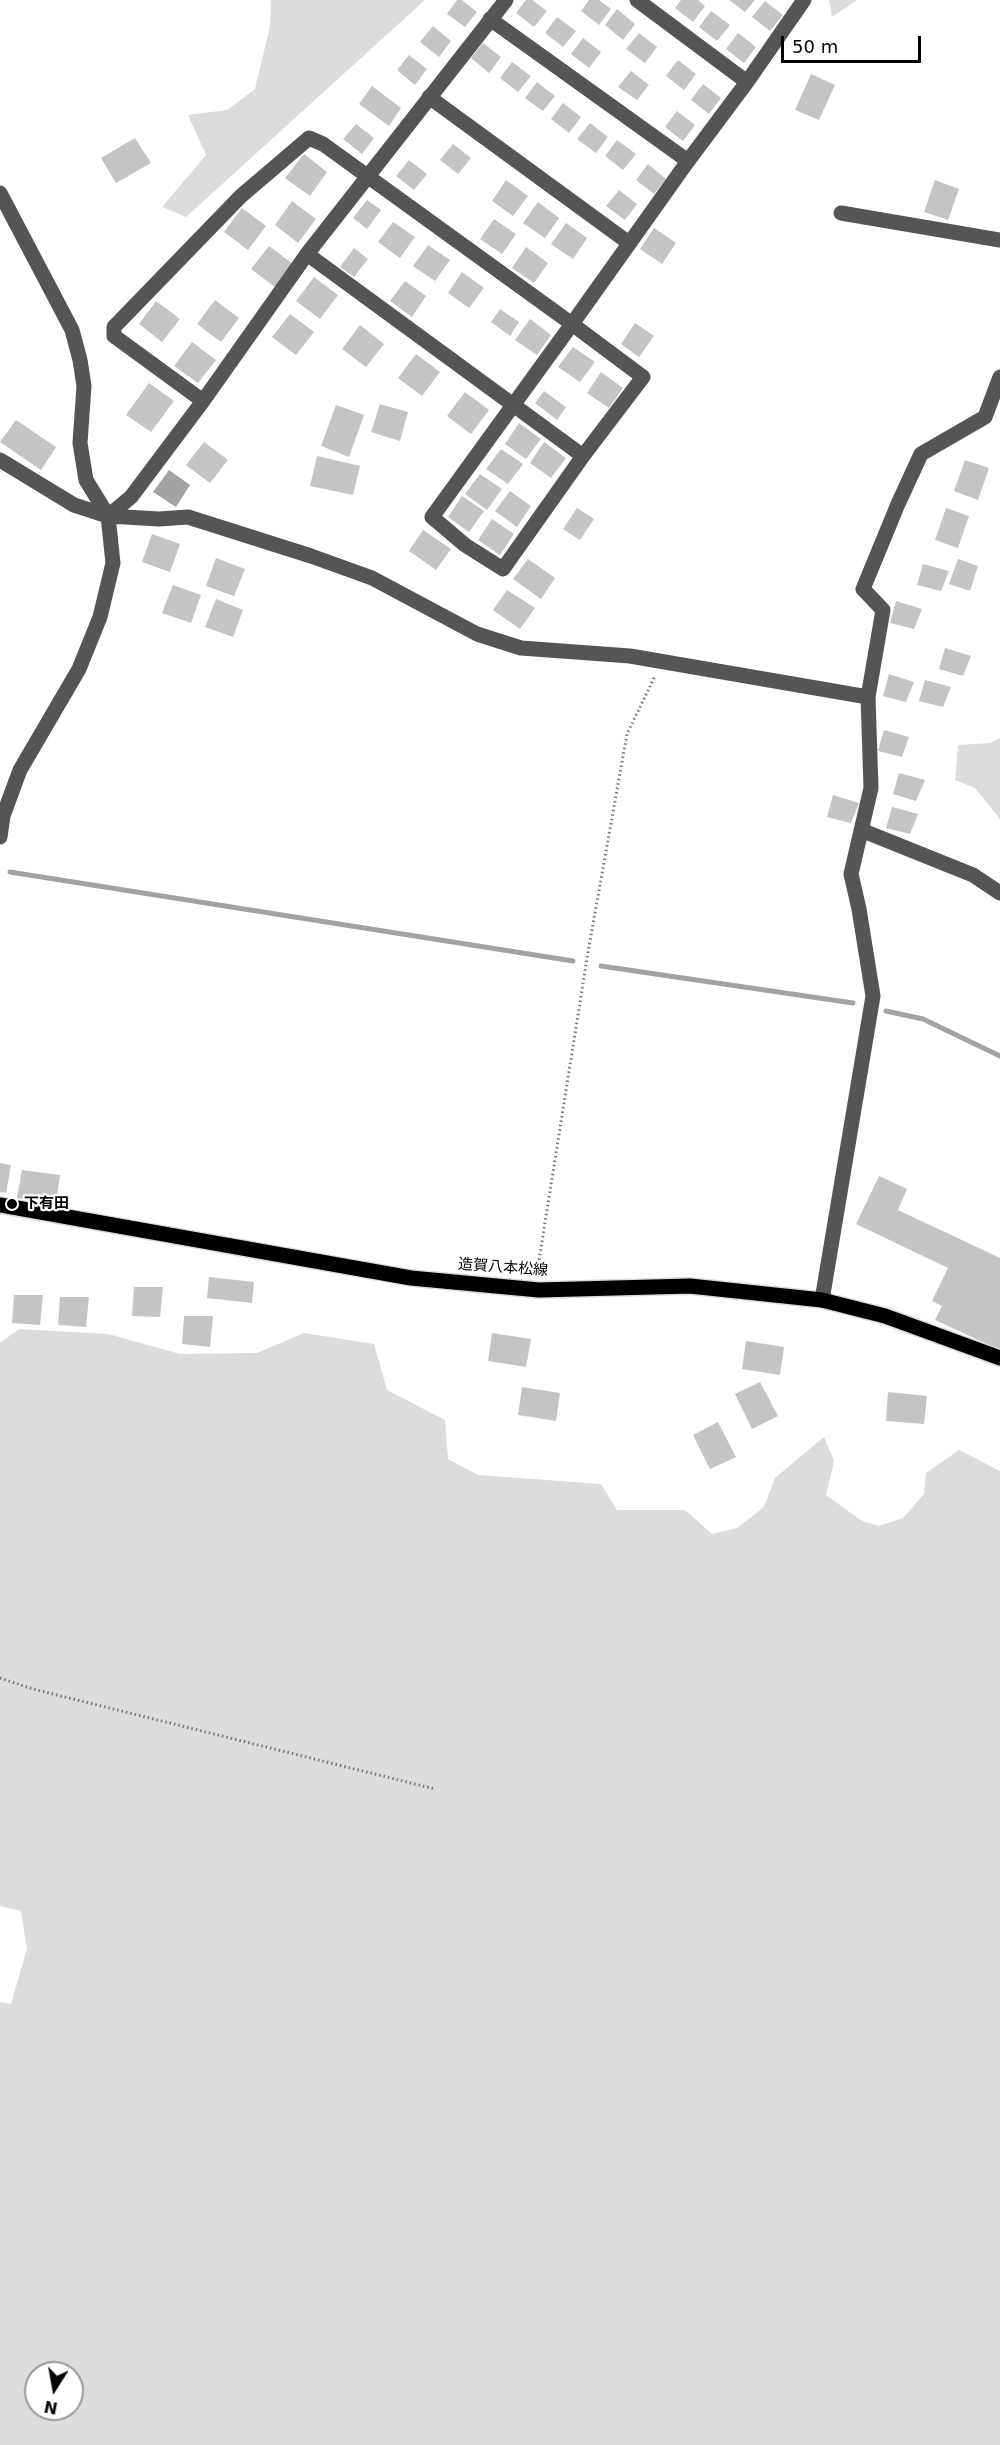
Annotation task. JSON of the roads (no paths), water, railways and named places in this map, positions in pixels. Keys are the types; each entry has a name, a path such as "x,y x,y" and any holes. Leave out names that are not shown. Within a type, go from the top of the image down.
{"main road":[{"name":"造賀八本松線","path":"0,1206 411,1278 539,1290 690,1286 822,1300 885,1316 1000,1358"}],"street":[{"path":"108,516 131,497 203,401 307,254 506,0"},
{"path":"637,0 747,82"},
{"path":"203,401 114,336 114,327 241,196 309,138 323,144 572,324 643,377 583,456 503,569 465,545 432,517 572,324 688,161 747,82 797,3"},
{"path":"490,19 688,161"},
{"path":"429,97 629,243"},
{"path":"0,193 72,330 84,386 80,443 86,480 108,516 113,563 99,617 79,669 20,770 3,816 0,837"},
{"path":"841,213 1000,240"},
{"path":"307,254 583,456"},
{"path":"822,1300 873,996 851,874 871,788 868,697 883,610 863,589 921,454 985,417 1000,377"},
{"path":"0,460 74,505 108,516 188,518 311,556 372,578 435,614 477,634 521,648 630,656 868,697"},
{"path":"861,830 963,871 1000,893"}],"waterway":[{"path":"10,872 573,961"},
{"path":"601,966 853,1003"},
{"path":"886,1011 923,1019 1000,1056"}],"place":[{"name":"下有田","path":"12,1204"}]}
